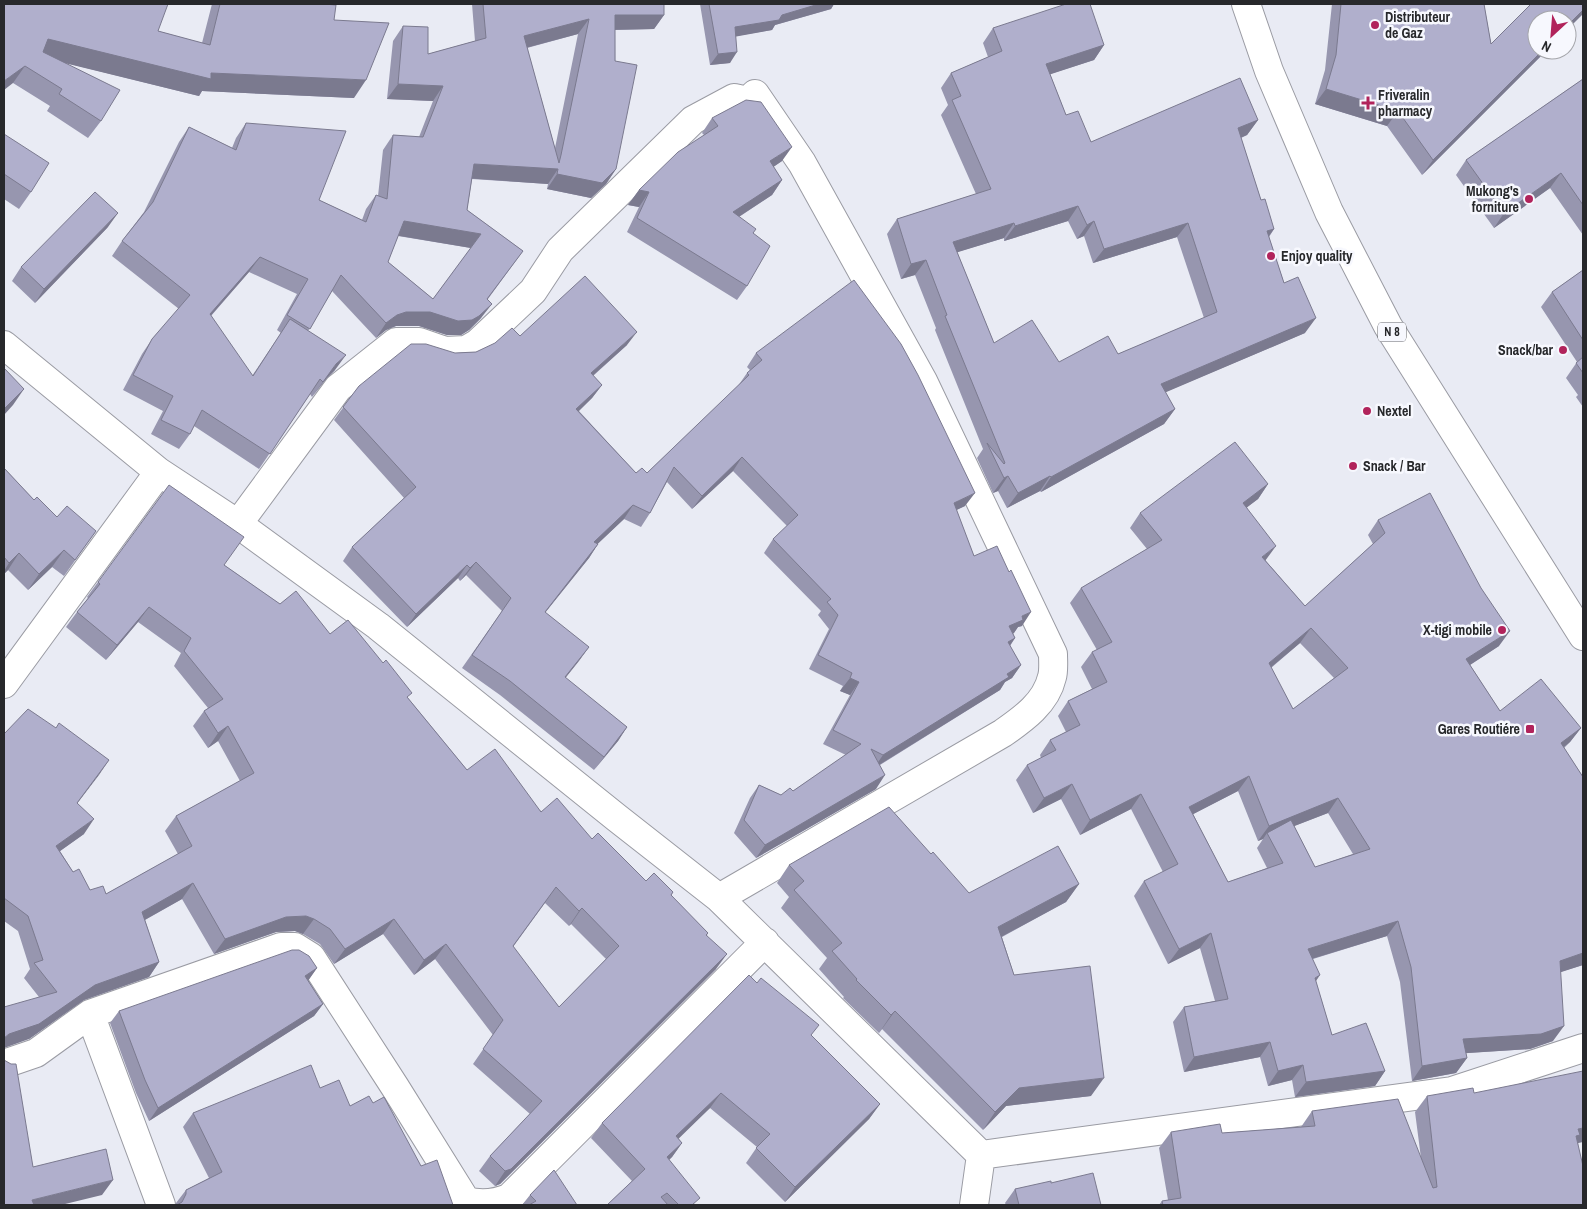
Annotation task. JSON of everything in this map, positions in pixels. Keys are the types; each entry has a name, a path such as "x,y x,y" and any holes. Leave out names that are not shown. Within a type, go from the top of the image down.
{"main road":[{"name":"N 8","path":"1246,4 1269,71 1329,212 1388,326 1583,636"},
{"path":"238,524 338,388 396,342 419,342 445,351 466,350 478,343 534,291 560,250 693,120 734,98 748,100 754,94 802,163 923,381 1053,654 1052,677 1044,696 1028,714 1003,733 719,898"},
{"path":"4,345 159,472 238,524 378,626 719,898 981,1155"},
{"path":"4,684 159,472"},
{"path":"4,1064 36,1054 90,1014 280,947 296,947 311,957 466,1201 477,1204 496,1203 509,1198 765,942"},
{"path":"90,1014 161,1205"},
{"path":"981,1155 1452,1091 1583,1048"},
{"path":"974,1205 981,1155"}],"building":[{"path":"4,4 168,4 158,31 210,45 220,4 336,5 334,20 389,23 366,80 211,73 211,79 48,39 43,52 120,90 101,121 59,94 62,89 25,66 4,81"},
{"path":"483,4 664,4 664,15 615,15 615,61 637,65 616,169 602,183 557,174 558,169 474,164 467,210 523,251 487,299 492,304 472,320 458,321 430,312 406,312 397,315 386,323 341,275 310,329 287,315 308,279 260,257 210,314 253,376 290,319 346,355 336,364 323,382 320,379 270,454 202,410 190,434 161,420 173,396 133,375 152,339 190,295 122,241 153,202 189,127 236,150 246,123 346,131 319,200 366,222 376,195 387,199 393,135 423,137 443,86 398,84 403,26 428,27 428,54 486,38","holes":["589,19 561,155 559,163 524,36","404,221 481,234 433,299 388,262"]},
{"path":"709,4 819,4 782,15 779,20 735,27 737,52 718,54"},
{"path":"1066,4 1090,4 1104,45 1046,64 1066,115 1078,111 1091,142 1240,78 1258,120 1238,128 1261,200 1265,199 1274,229 1267,231 1284,283 1298,277 1316,318 1161,384 1175,409 1018,493 1008,476 1004,478 987,443 1004,464 945,316 947,315 926,260 911,264 897,219 991,189 952,100 961,96 951,73 1002,51 993,28","holes":["1078,206 1087,225 1094,221 1104,249 1188,223 1217,312 1118,354 1108,336 1059,362 1032,320 994,343 953,242 1014,223 1015,226"]},
{"path":"1341,4 1484,4 1491,44 1531,4 1583,4 1583,10 1577,16 1577,10 1527,10 1527,60 1533,60 1433,160 1398,111 1326,89 1336,55"},
{"path":"1583,79 1583,205 1561,173 1504,213 1466,160"},
{"path":"746,100 761,102 792,147 770,161 782,180 733,212 756,229 753,233 770,246 747,286 637,218 649,192 639,190 678,152 718,126 712,118"},
{"path":"4,134 49,163 31,192 4,174"},
{"path":"95,192 118,213 44,289 21,267"},
{"path":"1583,270 1583,340 1552,292"},
{"path":"585,276 637,332 591,373 602,385 576,409 636,473 642,468 647,473 749,375 747,373 762,360 756,353 854,280 901,344 975,493 954,503 974,556 997,546 1031,612 1022,616 1023,620 1009,626 1015,638 1008,642 1021,665 1007,674 1009,677 883,755 871,749 885,775 765,845 744,820 759,785 781,795 790,788 793,791 861,744 833,730 859,682 850,678 852,673 818,655 838,615 827,602 831,599 773,539 798,515 742,457 702,496 674,467 650,513 633,505 594,542 598,544 545,612 589,647 565,677 627,727 604,757 510,681 472,655 511,598 476,562 470,568 467,565 416,614 352,547 416,487 343,407 359,386 411,344 426,344 455,353 476,352 495,343 512,328 520,336"},
{"path":"1583,357 1583,373 1576,363"},
{"path":"4,368 24,389 4,409"},
{"path":"1235,442 1268,484 1243,503 1276,546 1262,557 1305,606 1385,533 1378,520 1430,493 1481,588 1510,631 1466,659 1500,711 1541,679 1581,728 1561,743 1583,777 1583,953 1560,961 1564,1026 1541,1034 1463,1039 1467,1058 1422,1066 1411,967 1398,921 1308,949 1320,975 1315,978 1332,1035 1366,1023 1385,1071 1306,1082 1303,1065 1278,1071 1270,1042 1194,1057 1184,1007 1228,999 1211,933 1179,949 1144,881 1178,864 1141,794 1090,820 1072,784 1044,798 1027,765 1056,750 1050,740 1080,725 1068,701 1107,682 1092,652 1112,642 1081,588 1162,540 1140,513","holes":["1311,628 1348,668 1293,709 1269,663","1249,776 1269,826 1338,798 1370,849 1315,867 1291,820 1267,833 1283,863 1228,882 1189,807"]},
{"path":"4,468 34,500 37,497 57,517 67,506 96,531 75,560 64,550 39,574 19,553 9,563 4,557"},
{"path":"169,485 244,537 224,565 280,604 296,591 330,634 348,620 383,663 386,660 412,693 407,697 467,770 495,749 541,812 557,798 592,839 598,833 646,881 654,873 673,892 671,895 708,933 706,935 727,954 511,1169 505,1171 490,1156 542,1101 483,1049 503,1020 446,944 424,960 394,919 345,949 330,929 306,916 286,917 225,939 193,883 142,912 159,962 95,985 39,1024 9,1034 4,1038 4,1007 57,992 34,963 43,960 28,916 4,898 4,734 28,709 56,728 59,723 109,760 77,803 94,819 56,846 73,872 79,869 90,890 103,886 106,894 192,846 176,816 254,773 228,726 218,733 204,711 223,699 184,651 191,638 149,607 117,645 77,612 100,584 98,582","holes":["556,887 579,911 582,908 619,946 559,1007 513,946"]},
{"path":"889,807 931,854 933,852 969,893 1058,846 1079,884 998,927 1014,975 1090,966 1104,1078 1019,1088 995,1112 895,1011 891,1015 856,980 832,951 842,943 794,890 804,881 789,865"},
{"path":"292,950 299,950 309,956 317,968 305,976 323,1004 158,1108 145,1080 119,1011"},
{"path":"749,975 757,983 761,978 819,1025 811,1035 880,1104 795,1187 756,1148 770,1134 721,1093 676,1136 682,1143 667,1157 700,1198 692,1205 679,1205 667,1193 661,1197 668,1205 607,1205 645,1169 602,1123"},
{"path":"4,1060 11,1064 16,1064 33,1167 106,1149 113,1180 32,1200 34,1205 4,1205"},
{"path":"311,1065 320,1088 339,1080 350,1106 369,1096 373,1103 384,1097 421,1166 437,1160 453,1205 177,1205 182,1202 186,1190 222,1172 193,1113"},
{"path":"1583,1071 1583,1128 1578,1129 1580,1135 1576,1136 1583,1166 1583,1205 1163,1205 1162,1201 1181,1198 1171,1132 1220,1124 1222,1133 1315,1126 1312,1111 1398,1099 1433,1188 1437,1187 1427,1096 1473,1088 1474,1093"},
{"path":"554,1170 577,1205 529,1205 536,1201 530,1195"},
{"path":"1093,1173 1101,1205 1019,1205 1015,1189"}],"place":[{"name":"Distributeur de Gaz","path":"1375,25"},
{"name":"Friveralin pharmacy","path":"1368,103"},
{"name":"Mukong's forniture","path":"1529,199"},
{"name":"Enjoy quality","path":"1271,256"},
{"name":"Snack/bar","path":"1563,350"},
{"name":"Nextel","path":"1367,411"},
{"name":"Snack / Bar","path":"1353,466"},
{"name":"X-tigi mobile","path":"1502,630"},
{"name":"Gares Routiére","path":"1530,729"}]}
